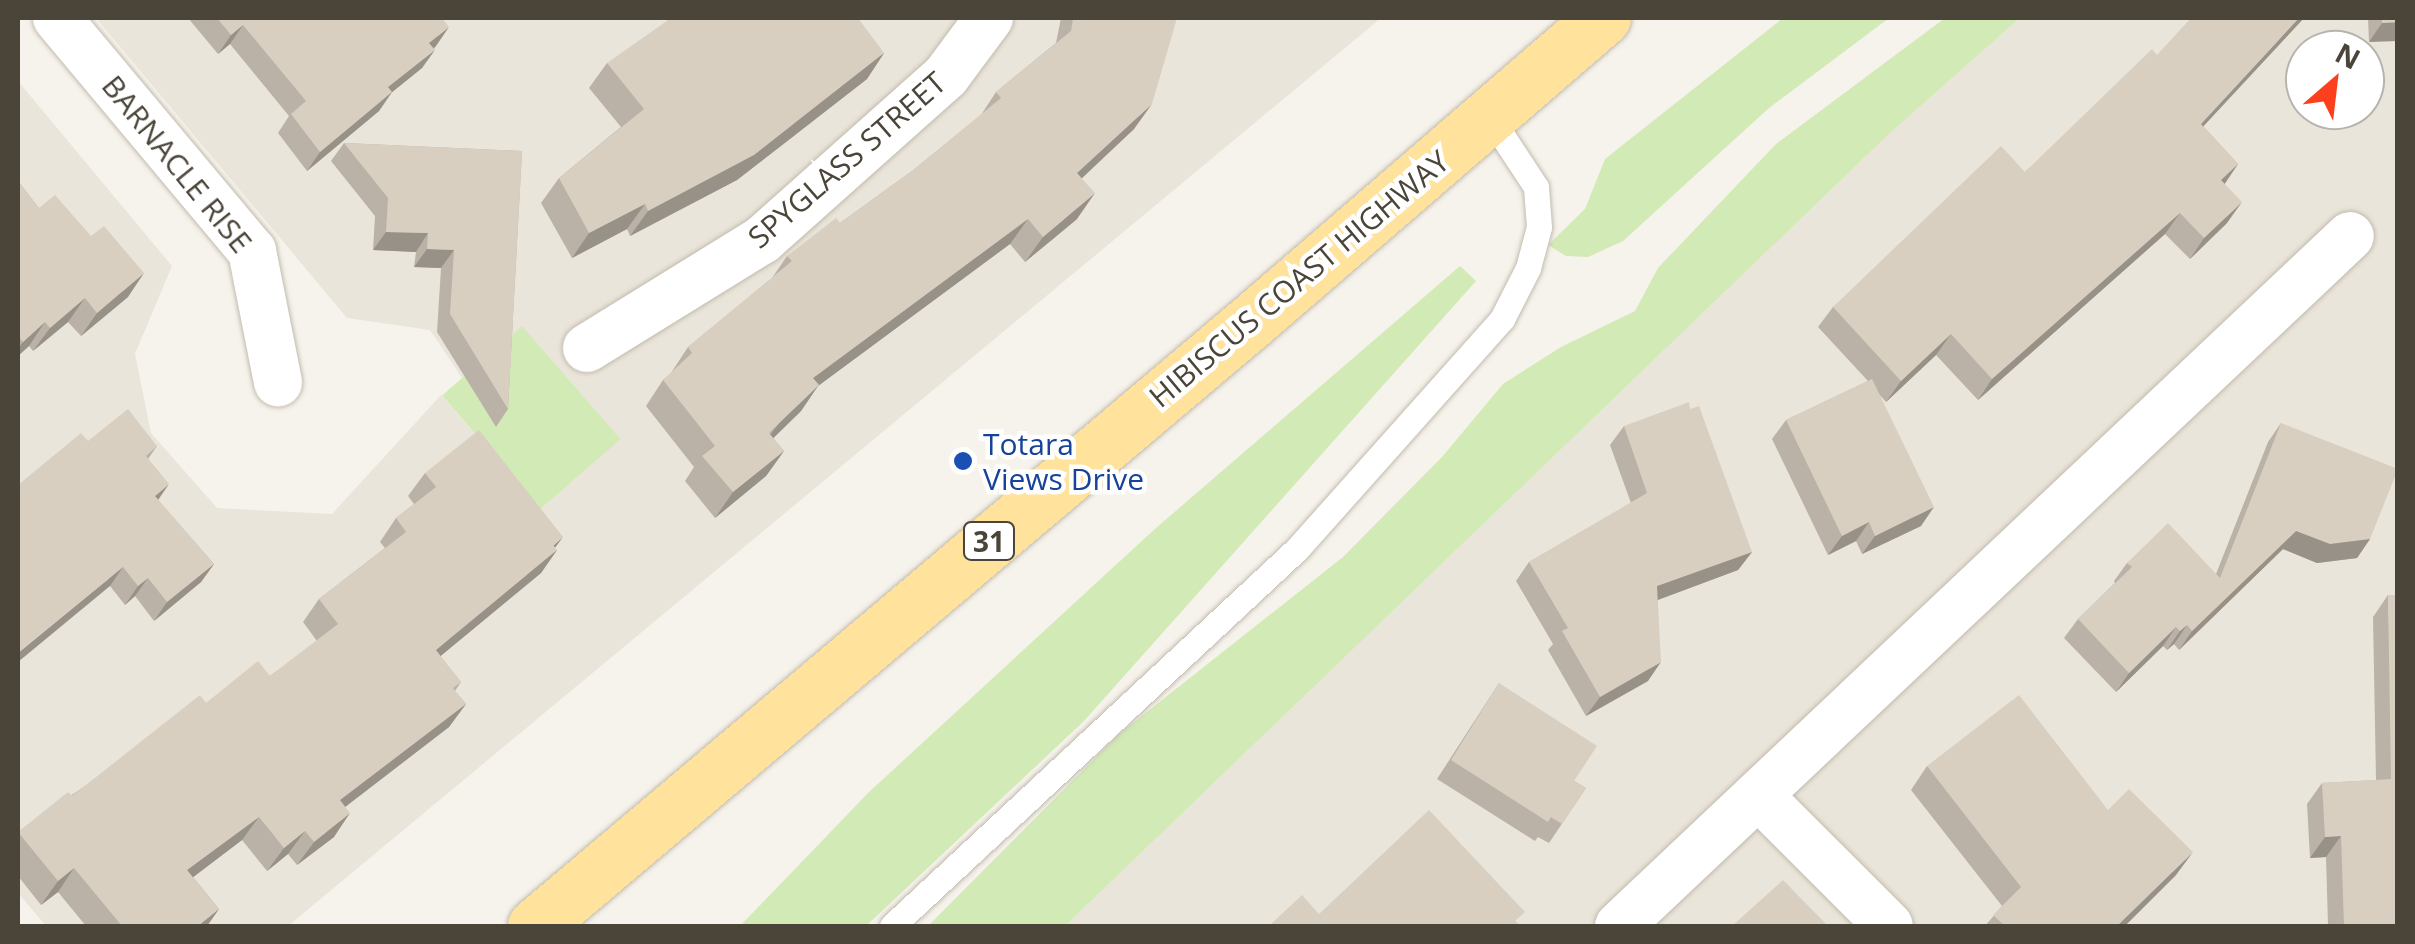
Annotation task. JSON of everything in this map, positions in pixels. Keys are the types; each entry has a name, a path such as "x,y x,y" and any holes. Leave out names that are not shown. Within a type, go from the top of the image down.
{"main road":[{"name":"HIBISCUS COAST HIGHWAY","path":"536,926 1490,117 1585,27"}],"street":[{"name":"BARNACLE RISE","path":"57,18 252,251 278,382"},
{"name":"SPYGLASS STREET","path":"586,348 762,240 946,76 989,18"},
{"path":"1619,926 2350,236"},
{"path":"1758,795 1889,926"}],"lane":[{"path":"892,926 1296,549 1502,320 1528,268 1539,227 1536,187 1490,117"}],"shaded area":[{"path":"96,18 1381,18 288,926 46,926 18,893 18,81 172,266 135,354 151,433 217,508 332,514 441,395 540,508 522,326 462,378 430,330 347,318"},
{"path":"2020,18 2397,18 2397,926 1065,926 1890,133"}],"green space":[{"path":"1783,18 1889,18 1769,108 1623,241 1588,257 1566,256 1548,245 1585,209 1605,159"},
{"path":"1945,18 2020,18 1890,133 1065,926 928,926 1119,734 1343,557 1442,457 1503,384 1561,347 1635,311 1658,268 1776,144"},
{"path":"1460,266 1476,281 1084,721 866,926 740,926 868,793 1156,528"},
{"path":"522,326 620,439 540,509 442,396"}],"building":[{"path":"217,18 442,18 449,27 429,43 435,50 388,87 392,92 320,152 291,114 306,101 243,25 231,35"},
{"path":"671,18 858,18 884,53 754,155 648,211 645,204 589,233 559,178 644,109 607,63"},
{"path":"1073,18 1177,18 1152,104 1077,173 1095,193 1043,237 1028,219 813,378 819,385 769,433 784,451 733,492 702,456 715,446 663,380 692,353 688,347 792,261 787,256 836,218 840,223 912,171 1001,98 996,92 1071,31"},
{"path":"2191,18 2299,18 2201,124 2238,164 2221,180 2242,202 2204,238 2180,213 1992,379 1951,334 1901,381 1833,307 2001,146 2025,172 2152,49 2157,55"},
{"path":"2382,18 2398,18 2398,22 2382,23"},
{"path":"344,143 522,151 508,409 450,314 454,250 427,249 428,233 386,232 388,198"},
{"path":"18,181 39,208 55,195 91,236 104,226 144,273 97,313 85,298 50,328 45,322 23,342 18,336"},
{"path":"1872,379 1934,507 1875,536 1869,522 1842,536 1786,420"},
{"path":"1689,402 1690,409 1699,406 1752,552 1657,586 1661,662 1600,697 1562,631 1568,628 1529,562 1647,493 1624,426"},
{"path":"128,409 157,446 146,456 169,484 155,496 214,564 167,602 148,578 138,586 123,567 18,653 18,485 81,433 88,441"},
{"path":"2281,423 2398,469 2370,539 2330,544 2296,531 2192,631 2187,625 2180,631 2176,627 2129,673 2078,619 2132,567 2127,563 2168,523 2220,578"},
{"path":"479,430 563,537 553,545 557,550 436,650 461,682 453,688 466,704 340,800 350,813 314,842 305,831 284,848 259,817 187,870 219,909 198,926 122,926 74,868 58,881 18,832 68,792 72,796 200,695 206,703 258,661 270,676 338,624 319,599 406,532 396,518 436,487 425,473"},
{"path":"2388,595 2398,595 2398,926 2344,926 2341,836 2325,837 2322,783 2391,779"},
{"path":"1499,683 1597,746 1574,781 1586,788 1562,824 1551,817 1548,822 1451,760"},
{"path":"2019,695 2108,810 2129,789 2193,852 2117,926 2005,926 1993,915 2021,887 1927,766"},
{"path":"1429,810 1525,912 1515,921 1520,925 1269,926 1302,895 1319,914"},
{"path":"1783,880 1828,926 1732,926"}],"place":[{"name":"Totara Views Drive","path":"963,461"}]}
